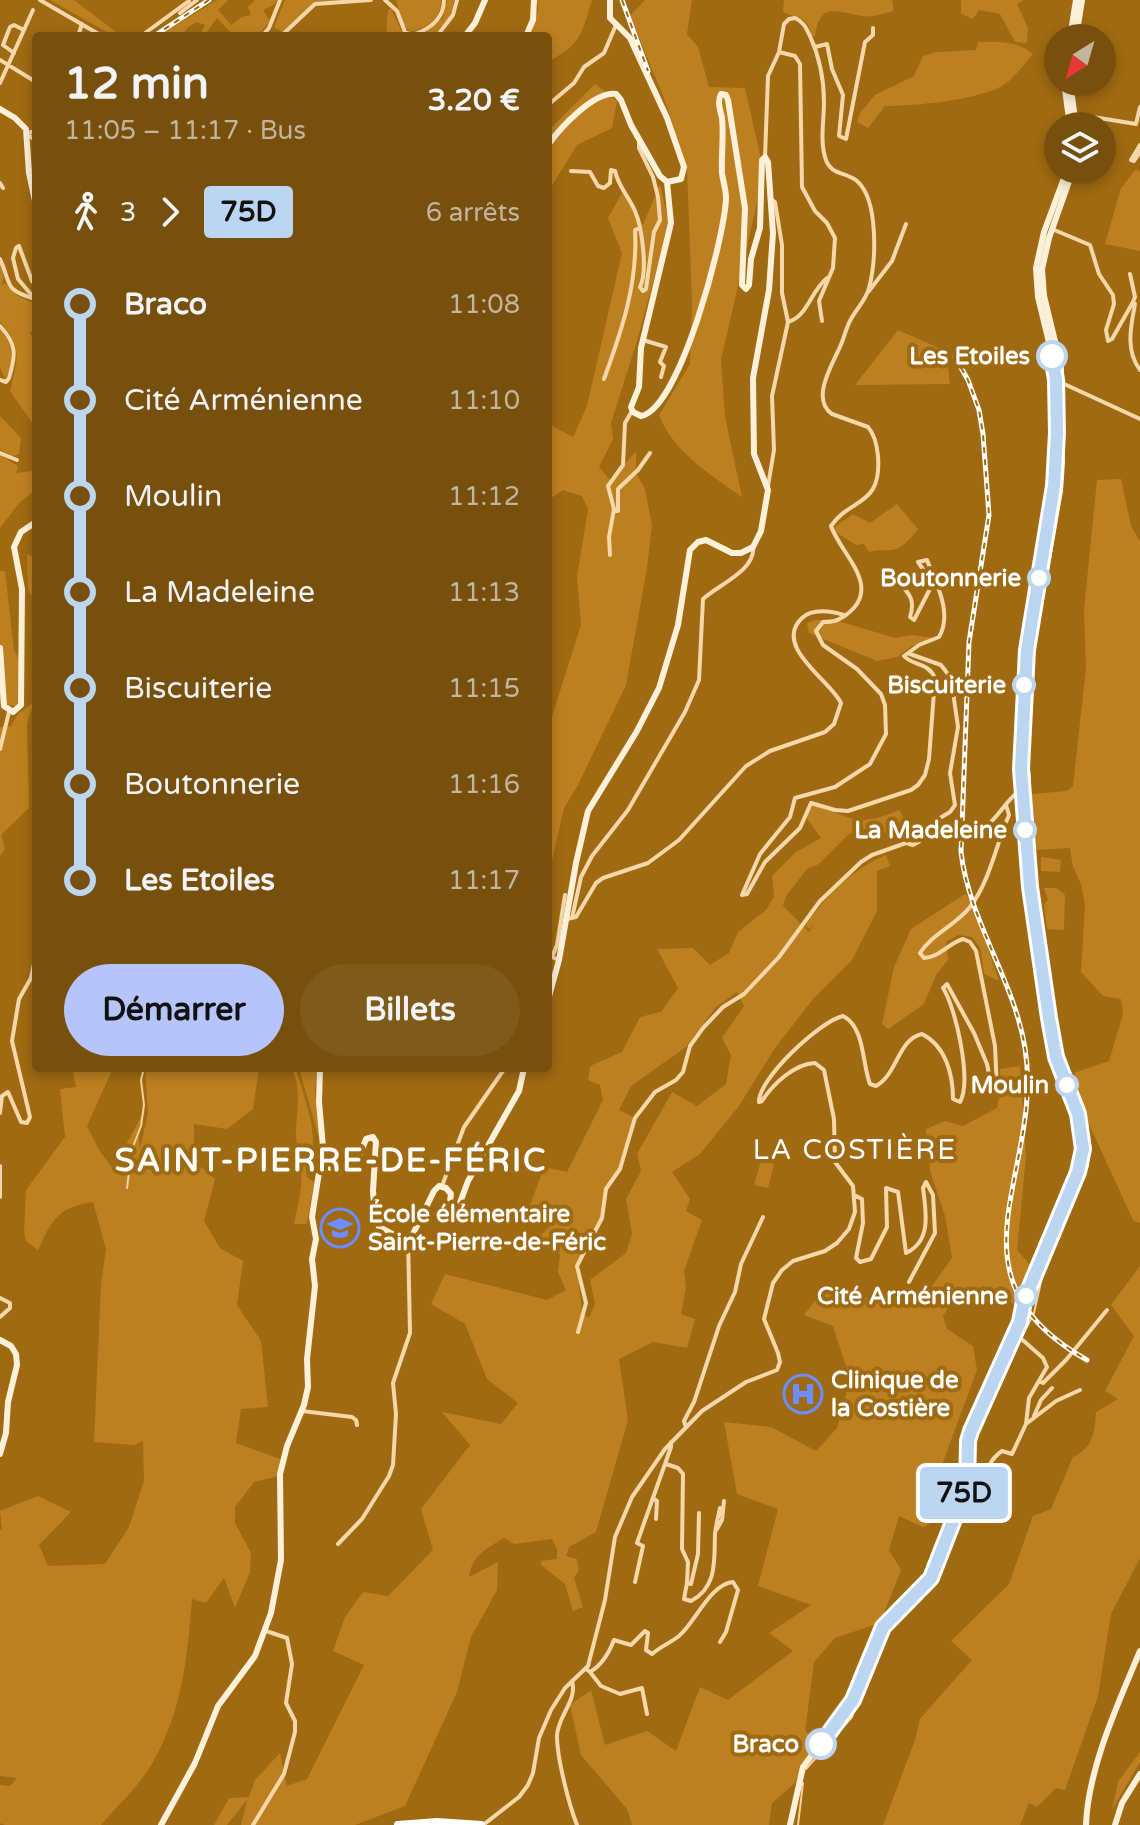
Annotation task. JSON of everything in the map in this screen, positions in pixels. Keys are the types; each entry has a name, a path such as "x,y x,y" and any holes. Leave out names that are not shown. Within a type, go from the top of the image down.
{"highway":[{"path":"398,1825 453,1822 482,1825"}],"street":[{"path":"40,0 95,32"},
{"path":"147,32 197,0"},
{"path":"266,32 280,0"},
{"path":"285,32 315,4 371,0"},
{"path":"385,0 397,11 405,32"},
{"path":"418,32 438,20 444,0"},
{"path":"440,32 450,20 457,0"},
{"path":"468,32 485,0"},
{"path":"528,32 533,20 534,0"},
{"path":"610,0 609,14 632,42 667,118 684,167 681,179 667,182"},
{"path":"1073,24 1079,0"},
{"path":"1077,24 1079,0"},
{"path":"170,17 189,1"},
{"path":"0,83 33,10"},
{"path":"632,411 641,416 649,414 673,381 716,263 726,194 722,173 723,131 719,95 726,95 728,100 744,201 742,285 746,289 749,287 751,259 760,228 768,76 779,52 784,24 792,18 803,23 815,47 824,100 825,160 832,171 853,179 863,188 872,212 874,230 869,291"},
{"path":"79,32 82,24"},
{"path":"14,54 3,45 10,27 14,25 24,30"},
{"path":"552,102 574,83 584,67 604,53 616,25"},
{"path":"815,47 827,44 830,51 832,69 843,95 839,136 846,139 865,42 873,35 873,28"},
{"path":"779,52 795,56 800,64 802,187 835,238 836,252 819,301 822,321"},
{"path":"0,60 32,79"},
{"path":"552,140 570,119 608,93 616,94 660,176 667,182 671,221 643,340 641,378 632,411 625,423 623,465 608,486 614,511 609,537 610,555"},
{"path":"1116,121 1136,124 1140,107"},
{"path":"0,109 22,123 27,134 32,187"},
{"path":"27,134 32,132"},
{"path":"27,134 32,138"},
{"path":"571,171 590,172 598,186 604,188 610,183 611,170 615,171 636,212 640,228 644,278 640,287 643,291 646,289 654,232 660,220 653,177 639,148 639,139"},
{"path":"1140,145 1131,160 1134,161 1140,152"},
{"path":"765,157 768,162 773,233 769,290 753,378 754,454 768,487"},
{"path":"790,1825 803,1767 853,1700 883,1627 931,1578 966,1501 971,1431 1017,1335 1028,1307 1033,1281 1078,1172 1083,1149 1078,1114 1056,1057 1049,1018 1030,887 1021,757 1025,666 1056,461 1055,367 1040,308 1036,268 1044,232 1064,184"},
{"path":"1024,792 1028,779 1032,650 1060,491 1061,366 1042,287 1045,253 1066,184"},
{"path":"552,985 581,877 592,856 628,810 685,712 699,680 703,599 741,571 754,553 753,547 761,531 774,450 772,396 788,322 781,275 782,245 775,202 771,199"},
{"path":"906,224 892,261 850,320 830,364 823,401 827,411 832,414 868,427 874,437 878,476 873,490 831,526 846,548 860,581 858,604 838,621 819,625 816,628 817,636 823,645 857,669 881,694 887,728 874,760 840,783 795,798 790,817 760,854 742,895 747,894 765,862 800,828 811,803 848,811 911,790 922,779 929,759 936,681 928,667 905,659 905,654 910,654 938,664 949,674 958,729 950,773 955,806 946,815 908,837 906,843"},
{"path":"604,379 630,305 635,230 640,228"},
{"path":"1052,229 1090,245 1099,274 1113,295 1114,304 1106,330 1108,341 1135,297 1130,274"},
{"path":"32,281 19,246 13,258 18,279 32,295"},
{"path":"0,259 11,289 32,298"},
{"path":"788,322 802,315 815,287 830,275"},
{"path":"1133,302 1131,345 1134,362 1140,370"},
{"path":"0,326 12,340 14,353 9,378 6,382 0,380"},
{"path":"643,340 666,347 660,362 664,366 661,377"},
{"path":"1062,383 1140,419"},
{"path":"0,453 17,460"},
{"path":"614,511 620,507 618,489 650,453"},
{"path":"9,712 18,709 22,698 22,589 14,547 21,532 32,525"},
{"path":"569,919 588,811 637,731 659,688 678,625 690,550 698,542 706,540 732,553 741,553 753,547"},
{"path":"899,583 910,594 914,604 910,617 914,620 931,587 931,581 918,562 927,560 937,581 944,617 939,637 919,645 910,654"},
{"path":"569,919 577,915 596,883 648,863 679,840 746,766 770,751 825,732 834,724 841,703 797,649 795,634 798,623 810,613 844,615"},
{"path":"0,648 3,699 9,712"},
{"path":"0,749 9,712"},
{"path":"974,832 983,829 1015,793 1024,792"},
{"path":"588,1671 617,1530 632,1497 671,1442 686,1427 720,1398 749,1381 777,1370 780,1359 764,1319 773,1283 793,1261 825,1251 843,1238 854,1217 852,1183 835,1162 834,1119 822,1066 815,1063 802,1066 779,1082 762,1101 759,1102 757,1098 782,1062 828,1023 843,1016 851,1021 855,1030 870,1084 881,1083 910,1040 922,1034 929,1037 947,1062 953,1080 953,1099 960,1102 964,1088 963,1071 956,1016 943,988 947,984 974,1033 987,1064 992,1089 996,1091 995,1046 976,951 970,942 963,939 929,958 924,958 920,953 963,916 978,895 1009,815 1006,805"},
{"path":"578,1332 586,1303 577,1266 602,1218 606,1189 620,1169 635,1118 655,1092 676,1080 683,1072 690,1046 703,1028 723,1007 744,994 779,957 824,897 865,858 906,843 913,845 934,833 943,832"},
{"path":"559,960 552,957 557,945 565,895"},
{"path":"0,1113 2,1096 8,1092 21,1122 27,1123 30,1117 12,1041 17,1007 32,973"},
{"path":"161,1825 195,1763 220,1702 252,1661 266,1631 281,1560 280,1474 308,1387 307,1359 315,1286 312,1259 316,1239 312,1214 323,1136 320,1072"},
{"path":"442,1186 446,1169 468,1120 502,1072"},
{"path":"442,1186 451,1194 447,1214 454,1219 468,1181 519,1091 523,1072"},
{"path":"321,1166 353,1172 366,1139 374,1138 375,1217 384,1230 408,1238"},
{"path":"0,1166 0,1197"},
{"path":"854,1195 862,1199 863,1223 856,1258 866,1262 871,1259 887,1227 886,1188 898,1192 906,1253 919,1243 926,1230 923,1188 926,1182 929,1185 933,1195 935,1233 909,1282"},
{"path":"408,1238 414,1233 435,1189 442,1186"},
{"path":"686,1427 684,1421 694,1402 711,1346 735,1292 741,1264 763,1217"},
{"path":"338,1544 362,1519 393,1465 396,1414 393,1383 410,1333 408,1238"},
{"path":"0,1298 10,1303 10,1308 0,1317"},
{"path":"1039,1381 1043,1383 1066,1360 1107,1310"},
{"path":"966,1501 975,1501 991,1460 1002,1451 1012,1454 1026,1424 1029,1398 1047,1367 1046,1362 1017,1335"},
{"path":"0,1340 14,1350 17,1365 0,1454"},
{"path":"1033,1419 1041,1400 1052,1388"},
{"path":"1026,1424 1056,1401 1080,1390"},
{"path":"302,1411 352,1417 357,1425"},
{"path":"635,1582 643,1546 637,1543 671,1442"},
{"path":"666,1464 678,1468 684,1478 682,1549 688,1562 684,1599 691,1601 698,1598 711,1580 716,1563 715,1531 720,1508"},
{"path":"654,1499 657,1501 656,1519"},
{"path":"715,1531 722,1520 724,1501"},
{"path":"687,1583 691,1584 695,1569 699,1513"},
{"path":"482,1825 519,1797 528,1785 541,1729 559,1696 572,1681 604,1660 614,1640 631,1645 645,1631 648,1633 646,1650 652,1654 682,1633 699,1609 723,1586 733,1582 738,1590 720,1642"},
{"path":"253,1825 284,1774 295,1732 295,1721 286,1703 292,1664 289,1642 287,1638 266,1631"},
{"path":"1086,1825 1088,1793 1119,1701 1140,1651"},
{"path":"588,1671 601,1686 620,1694 642,1688 647,1714"},
{"path":"572,1681 573,1694 557,1738 577,1825"},
{"path":"1115,1825 1122,1803 1140,1774"}],"shaded area":[{"path":"50,0 74,0 116,32 107,32"},
{"path":"217,0 228,0 218,10 231,25 251,15 248,7 255,0 277,0 263,10 270,21 261,32 230,32 217,18 207,32 201,32 205,25 197,22 185,32 165,32"},
{"path":"285,0 350,0 315,2 282,32 274,27"},
{"path":"396,0 441,0 441,6 432,21 412,32 404,27"},
{"path":"447,0 454,0 451,15 436,32 425,32 443,18"},
{"path":"537,0 592,0 579,37 552,59 552,32 531,32 538,9"},
{"path":"645,0 692,0 687,34 698,47 709,87 745,88 764,172 721,360 725,417 742,497 683,451 659,415 690,364 692,303 687,167 664,98 630,16"},
{"path":"784,0 892,0 894,11 863,16 832,11 821,17 815,36 812,36 805,21 783,12"},
{"path":"961,0 1024,0 1017,4 1028,28 1027,43 1015,42 1000,14 979,10 973,19 961,14"},
{"path":"391,9 403,32 386,32 388,10"},
{"path":"978,42 1014,44 1033,54 1011,79 991,91 946,101 885,106 868,128 857,122 860,113 875,95 914,76 923,56 976,50"},
{"path":"595,84 617,101 612,128 577,145 552,186 552,127"},
{"path":"1136,169 1140,172 1140,251 1105,244 1121,188"},
{"path":"660,184 669,224 611,423 613,439 599,467 611,481 636,451 636,473 645,489 652,525 647,568 626,685 564,808 552,860 552,716 581,625 577,576 588,509 582,496 563,490 552,497 552,426 573,437 587,406 622,253 608,218 622,193 643,225"},
{"path":"0,261 4,278 1,286 5,283 18,296 32,302 32,422 10,391 16,347 0,322"},
{"path":"0,329 11,353 11,366 5,379 0,367"},
{"path":"898,330 946,351 950,384 855,385"},
{"path":"0,416 21,438 19,454 13,456 0,450"},
{"path":"0,455 18,466 16,473 32,471 32,492 19,503 0,528"},
{"path":"1121,479 1131,526 1140,542 1140,1223 1133,1220 1088,1122 1074,1073 1109,1061 1123,1014 1121,999 1103,996 1081,972 1085,905 1081,884 1073,867 1070,848 1036,850 1032,794 1067,791 1073,786 1086,668 1084,610 1097,480"},
{"path":"897,504 918,529 898,548 869,552 864,544 856,545 834,531 853,514 870,523"},
{"path":"27,554 32,556 32,596 28,589"},
{"path":"0,571 5,571 14,650 19,659 19,700 16,706 0,703"},
{"path":"835,620 895,638 912,635 933,638 912,646 897,657 877,661 809,633 807,623"},
{"path":"32,704 27,724 29,808 1,835 5,849 0,856 0,727 11,726 18,714"},
{"path":"813,803 864,820 899,810 910,828 887,833 868,828 849,834 819,864 807,869 786,896 783,906 809,932 816,923 810,929 805,926 813,915 851,876 886,855 890,866 877,871 877,911 852,960 813,999 775,1048 739,1106 700,1154 672,1172 690,1199 686,1211 702,1220 684,1271 686,1287 681,1314 695,1319 687,1348 653,1342 619,1359 628,1420 596,1532 569,1547 566,1556 577,1559 579,1570 574,1578 583,1607 573,1611 565,1584 541,1565 541,1561 557,1559 557,1549 552,1539 514,1544 504,1538 481,1553 473,1563 469,1577 498,1562 497,1590 471,1637 457,1692 405,1806 355,1825 241,1825 247,1800 227,1825 214,1825 229,1798 249,1797 255,1780 280,1753 287,1786 307,1779 364,1665 333,1651 345,1617 363,1592 388,1596 433,1550 421,1509 470,1445 442,1412 501,1424 518,1403 487,1379 465,1324 431,1304 445,1274 547,1300 566,1290 558,1272 560,1254 535,1242 555,1220 527,1214 544,1167 567,1172 603,1100 600,1085 588,1080 590,1066 622,1052 640,1017 661,1012 678,988 657,949 693,948 710,965 729,953 738,932 766,910 774,896 772,876 796,852 821,838 806,817","holes":["737,992 744,1006 722,1038 731,1055 726,1084 697,1106 672,1092 637,1154 641,1171 626,1199 632,1234 626,1253 590,1280 595,1304 589,1318 582,1312 577,1266 602,1218 606,1189 623,1160 635,1118 619,1110 631,1086 686,1047 716,1007"]},
{"path":"1041,857 1061,860 1060,872 1041,871"},
{"path":"1044,888 1056,888 1065,895 1064,930 1047,929 1044,904 1048,900"},
{"path":"965,894 971,899 999,981 984,974 980,947 972,937 959,935 946,941 948,960 936,975 924,1004 888,1029 882,1024 894,967 911,929"},
{"path":"1020,1066 1026,1156 1017,1250 1033,1268 1024,1297 1013,1304 1000,1290 985,1305 952,1301 943,1316 947,1329 973,1346 977,1370 936,1481 940,1508 931,1523 923,1527 899,1516 889,1550 901,1570 880,1623 835,1638 814,1662 805,1731 816,1740 795,1783 772,1803 769,1825 632,1825 627,1809 581,1755 570,1705 591,1690 605,1745 647,1731 676,1751 700,1687 728,1700 793,1651 769,1633 811,1605 758,1586 778,1509 737,1494 724,1422 771,1427 816,1451 837,1428 850,1379 833,1326 804,1315 821,1293 885,1299 932,1286 952,1258 945,1216 930,1171 926,1129 945,1121 963,1126 997,1108 1001,1089 1000,1069"},
{"path":"73,1072 111,1072 87,1126 113,1169 142,1115 140,1149 148,1113 145,1072 258,1072 253,1109 227,1129 194,1124 194,1161 215,1179 204,1221 220,1248 243,1261 237,1305 261,1341 268,1407 241,1409 236,1443 280,1459 278,1476 254,1482 235,1507 235,1523 251,1553 250,1572 235,1608 224,1578 206,1603 192,1599 177,1703 163,1742 142,1779 101,1825 5,1825 0,1823 0,1785 10,1786 17,1778 0,1776 0,1511 38,1496 71,1512 39,1545 48,1566 105,1564 129,1527 144,1481 143,1441 134,1445 94,1442 101,1284 106,1249 93,1202 64,1211 38,1250 26,1241 24,1231 26,1190 65,1137 60,1089 76,1087"},
{"path":"293,1072 297,1072 313,1142 307,1167 307,1177 314,1182 307,1224 294,1224 301,1174 296,1134 298,1090"},
{"path":"300,1072 317,1072 315,1094 321,1131 318,1135"},
{"path":"761,1161 774,1164 768,1188 754,1185"},
{"path":"1140,1266 1140,1558 1111,1614 1098,1696 1065,1790 1056,1788 1037,1807 1029,1803 1020,1825 883,1825 920,1719 972,1660 951,1641 1009,1584 1033,1516 1051,1509 1073,1457 1085,1449 1092,1439 1096,1412 1118,1399 1105,1391 1134,1336 1111,1305"},
{"path":"1140,1752 1140,1762 1112,1810 1118,1782"}],"waterway":[{"path":"1001,1378 1034,1313 1043,1273 1088,1166 1089,1143 1084,1109 1064,1058 1054,1015 1034,881"},
{"path":"127,1188 132,1149 141,1126 144,1105 143,1072"},
{"path":"806,1769 852,1717 882,1637 935,1585 972,1487 974,1438 984,1416"},
{"path":"798,1825 803,1783"}],"tunnel":[{"path":"943,832 974,832"}],"railway":[{"path":"160,32 209,0"},
{"path":"622,0 648,71"},
{"path":"955,357 979,410 989,515 969,642 961,852 973,902 1011,998 1025,1048 1027,1094 1008,1219 1007,1257 1017,1293 1042,1327 1087,1360"}],"bus line":[{"name":"75D","path":"821,1744 853,1700 880,1631 928,1583 939,1561 967,1486 971,1431 1020,1322 1024,1301 1081,1163 1082,1131 1056,1057 1036,942 1026,851 1021,757 1027,650 1056,461 1056,380 1052,356"}],"place":[{"name":"Les Etoiles","path":"1052,356"},
{"name":"Boutonnerie","path":"1039,578"},
{"name":"Biscuiterie","path":"1024,685"},
{"name":"La Madeleine","path":"1025,830"},
{"name":"Moulin","path":"1067,1085"},
{"name":"École élémentaire Saint-Pierre-de-Féric","path":"340,1228"},
{"name":"Cité Arménienne","path":"1026,1296"},
{"name":"Clinique de la Costière","path":"803,1394"},
{"name":"Braco","path":"821,1744"}],"district":[{"name":"LA COSTIÈRE","path":"855,1149"},
{"name":"SAINT-PIERRE-DE-FÉRIC","path":"331,1160"}]}
